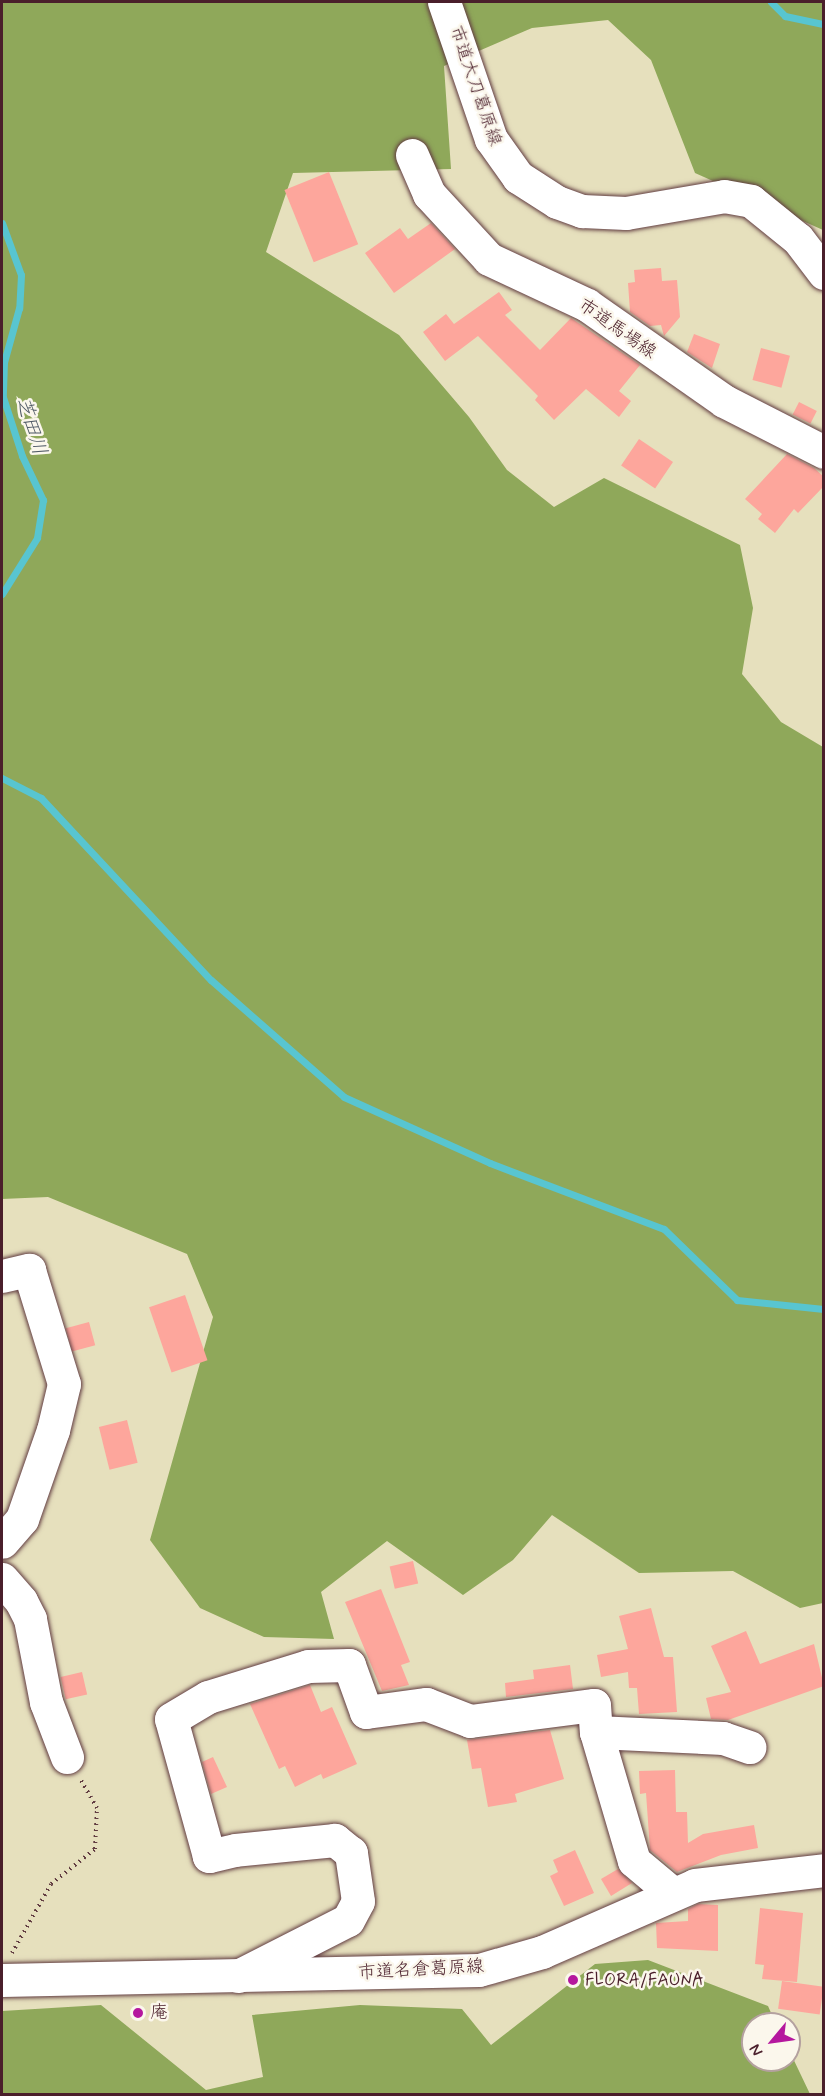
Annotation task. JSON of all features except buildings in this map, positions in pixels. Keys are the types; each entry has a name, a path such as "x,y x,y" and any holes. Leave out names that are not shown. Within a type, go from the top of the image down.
{"street":[{"name":"市道大刀葛原線","path":"444,2 491,139 518,177 557,202 582,211 626,213 723,196 751,201 798,239 824,273"},
{"name":"市道馬場線","path":"412,155 429,194 489,259 587,305 724,401 824,452"},
{"path":"2,1276 29,1270 64,1384 53,1430 22,1519 2,1542"},
{"path":"2,1579 21,1601 30,1619 46,1702 67,1757"},
{"path":"238,1976 348,1920 358,1901 351,1853 335,1840 235,1850 209,1856 171,1719 208,1697 308,1666 349,1665 366,1712 426,1704 470,1720 594,1705 596,1732 634,1861 672,1893"},
{"path":"596,1732 723,1738 748,1747"},
{"name":"市道名倉葛原線","path":"4,1971 238,1976 479,1970 542,1952 672,1893 717,1880 824,1870"}],"path":[{"path":"4,1971 51,1884 94,1849 97,1808 67,1757"}],"green space":[{"path":"2,2 823,2 823,230 695,173 651,60 608,20 532,28 444,66 451,169 293,173 266,252 399,335 469,417 507,470 554,507 604,478 740,545 753,608 742,674 781,722 823,747 823,1603 800,1608 733,1571 639,1573 552,1515 513,1560 463,1595 387,1541 321,1592 334,1639 264,1637 200,1608 150,1540 213,1317 187,1254 48,1197 2,1199"},
{"path":"648,1960 768,2006 771,2012 741,2012 741,2072 800,2072 810,2094 2,2094 2,2011 101,2005 206,2090 263,2077 252,2015 360,2005 462,2009 491,2045 595,1964"}],"waterway":[{"path":"771,2 785,16 824,24"},
{"name":"芝田川","path":"2,223 21,275 19,308 4,362 3,397 22,456 43,500 37,538 2,594"},
{"path":"2,778 41,798 211,980 344,1097 490,1163 664,1229 737,1300 824,1309"}],"place":[{"name":"FLORA/FAUNA","path":"573,1980"},
{"name":"庵","path":"138,2013"}]}
